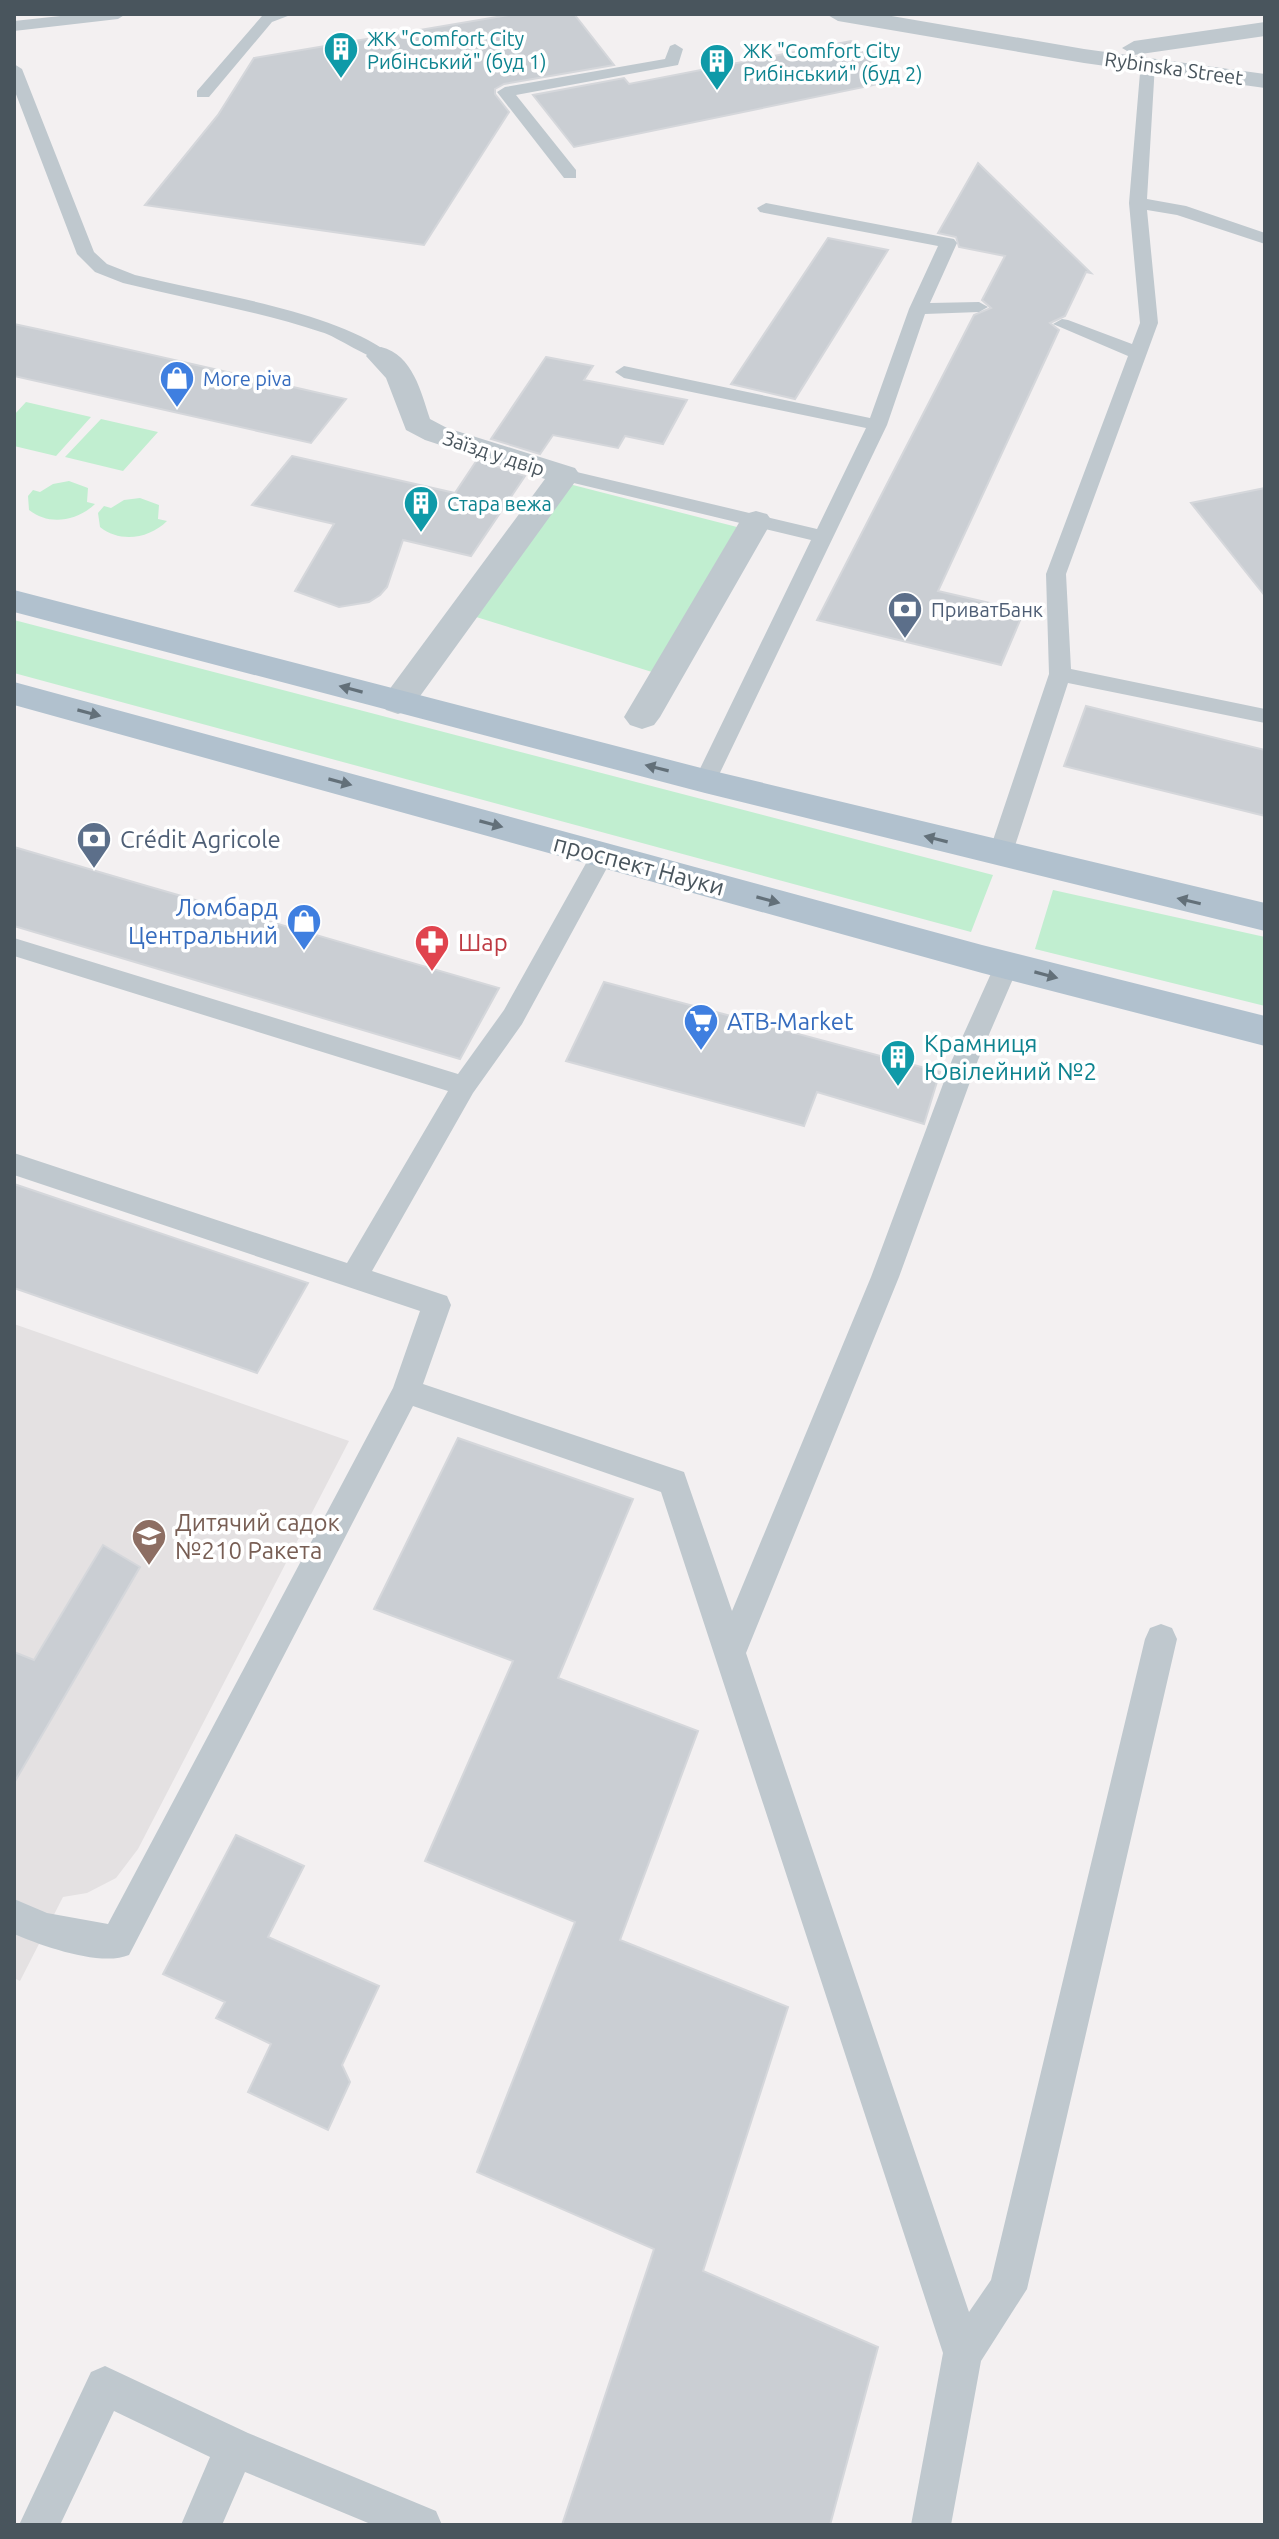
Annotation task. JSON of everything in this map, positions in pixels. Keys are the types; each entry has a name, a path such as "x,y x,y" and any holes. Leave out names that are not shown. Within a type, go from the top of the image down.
{"main road":[{"path":"14,601 705,781 1265,917"},
{"name":"проспект Науки","path":"14,693 1007,965 1265,1031"}],"street":[{"name":"Rybinska Street","path":"838,14 1084,56 1265,81"},
{"name":"Rybinska Street","path":"1084,56 1265,29"},
{"name":"Заїзд у двір","path":"381,356 400,375 417,424 436,434 564,475 398,702"},
{"path":"642,717 756,521"}],"lane":[{"path":"14,26 118,14"},
{"path":"203,94 267,19 285,14"},
{"path":"570,174 505,92 672,62 675,49"},
{"path":"1000,855 1060,674 1056,574 1149,323 1138,203 1147,64"},
{"path":"14,69 86,254 101,268 129,279 328,328 360,341 381,356"},
{"path":"1138,203 1180,210 1265,239"},
{"path":"705,781 877,425 918,309 948,243 766,208"},
{"path":"918,309 979,307"},
{"path":"1062,324 1140,354"},
{"path":"624,372 877,425"},
{"path":"564,475 824,537"},
{"path":"1060,674 1265,716"},
{"path":"354,1277 464,1086 513,1017 602,855"},
{"path":"14,947 464,1086"},
{"path":"729,1655 885,1277 965,1060 1007,965"},
{"path":"14,1164 437,1305 406,1391 117,1943 46,1930 14,1916"},
{"path":"406,1391 673,1482 963,2353"},
{"path":"931,2525 963,2353 1008,2289 1161,1639"},
{"path":"39,2525 105,2386 235,2448 422,2525"},
{"path":"201,2525 235,2448"}],"shaded area":[{"name":"Дитячий садок №210 Ракета","path":"14,1324 349,1441 138,1849 116,1878 87,1893 63,1897 20,1981 14,1978"}],"green space":[{"path":"26,402 91,417 56,456 14,446 14,415"},
{"path":"101,419 158,432 123,471 65,457"},
{"path":"69,481 88,488 87,502 95,504 71,518 54,520 29,510 28,496 33,490 40,492 53,484"},
{"path":"569,484 737,527 652,672 473,616"},
{"path":"140,498 159,505 158,519 167,521 152,532 134,537 116,535 100,527 98,513 104,506 111,508 124,500"},
{"path":"14,620 993,875 971,932 14,673"},
{"path":"1053,890 1265,937 1265,1006 1035,949"}],"building":[{"path":"514,14 574,14 614,65 504,84 495,89 495,94 509,112 424,245 145,205 218,115 254,58"},
{"name":"ЖК \"Comfort City Рибінський\" (буд 2)","path":"851,41 893,81 574,147 533,95 624,78 629,84"},
{"path":"978,163 1091,273 1086,272 1065,316 1050,323 1059,330 938,591 1024,611 1001,665 817,620 974,315 991,308 982,300 1005,256 959,247 956,237 938,233"},
{"path":"828,238 888,250 795,399 731,384"},
{"path":"14,324 346,399 311,443 14,376"},
{"path":"546,357 593,366 584,380 687,400 663,444 625,436 618,448 553,435 540,454 491,439"},
{"name":"Стара вежа","path":"292,456 455,493 477,460 525,476 471,556 403,540 387,587 380,595 369,602 339,607 295,591 334,524 252,505"},
{"path":"1265,488 1265,596 1191,503"},
{"path":"1086,706 1265,750 1265,816 1064,766"},
{"path":"14,847 499,988 460,1059 14,926"},
{"name":"ATB-Market","path":"604,982 940,1072 924,1124 817,1092 804,1126 566,1061"},
{"path":"14,1184 308,1283 257,1373 14,1288"},
{"path":"458,1438 633,1499 558,1678 698,1731 620,1940 788,2007 703,2271 878,2347 830,2525 562,2525 654,2249 477,2172 575,1922 425,1861 513,1661 374,1609"},
{"path":"103,1545 140,1567 14,1783 14,1652 34,1660"},
{"path":"236,1835 304,1866 268,1937 379,1986 342,2065 350,2082 328,2130 248,2092 271,2044 216,2018 225,2002 163,1974"}],"place":[{"name":"ЖК \"Comfort City Рибінський\" (буд 1)","path":"341,80"},
{"name":"ЖК \"Comfort City Рибінський\" (буд 2)","path":"717,92"},
{"name":"More piva","path":"177,409"},
{"name":"Стара вежа","path":"421,534"},
{"name":"ПриватБанк","path":"905,640"},
{"name":"Crédit Agricole","path":"94,870"},
{"name":"Ломбард Центральний","path":"304,952"},
{"name":"Шар","path":"432,973"},
{"name":"ATB-Market","path":"701,1052"},
{"name":"Крамниця Ювілейний №2","path":"898,1088"},
{"name":"Дитячий садок №210 Ракета","path":"149,1567"}]}
